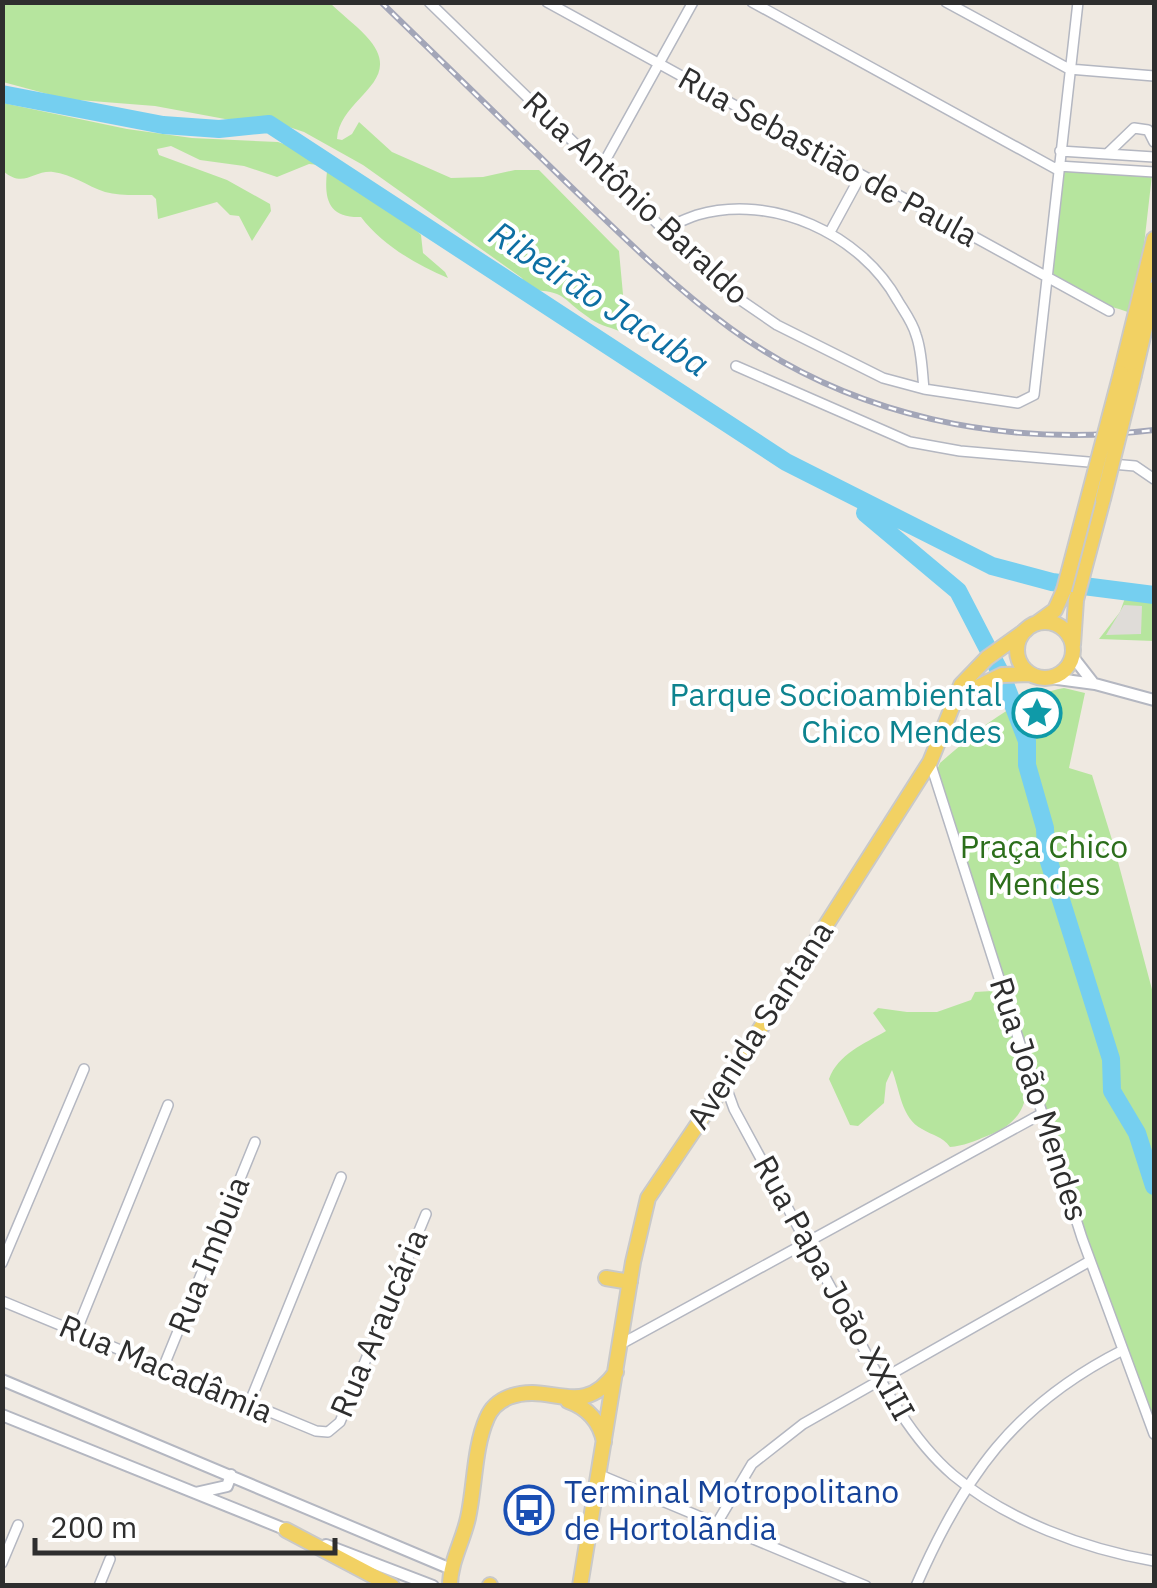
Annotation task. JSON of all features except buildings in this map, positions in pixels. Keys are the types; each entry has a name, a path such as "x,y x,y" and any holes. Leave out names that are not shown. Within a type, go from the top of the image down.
{"main road":[{"path":"1140,323 1154,239"},
{"path":"1140,323 1154,288"},
{"name":"Avenida Santana","path":"1073,651 1071,592 1140,323"},
{"name":"Avenida Santana","path":"580,1586 630,1282 648,1198 930,762 966,679 992,654 1055,610 1071,592"},
{"path":"956,698 1001,675 1050,678 1065,671 1073,651 1068,633 1057,625 1031,627 1017,650 1029,674"},
{"path":"606,1278 630,1282"},
{"path":"450,1586 451,1568 468,1520 488,1415 506,1398 520,1394 563,1399 598,1392 616,1371"},
{"path":"563,1399 586,1410 595,1420 603,1436 604,1453"},
{"path":"286,1530 392,1586"}],"street":[{"name":"Rua Antônio Baraldo","path":"429,2 726,290 777,325 883,378 924,389 1018,403 1034,395 1046,277"},
{"name":"Rua Sebastião de Paula","path":"547,2 1109,312"},
{"path":"601,168 693,2"},
{"path":"752,2 1058,168 1154,172"},
{"path":"946,2 1069,69 1154,76"},
{"path":"1046,277 1078,2"},
{"path":"1107,154 1134,128 1148,130 1154,142"},
{"path":"1060,151 1154,157"},
{"path":"830,232 861,175"},
{"path":"661,230 700,214 746,210 785,216 830,232 858,251 892,290 916,334 924,389"},
{"path":"736,366 910,442 960,452 1135,466 1154,478"},
{"path":"1073,651 1095,684"},
{"path":"1050,678 1095,684 1154,700"},
{"name":"Rua João Mendes","path":"930,762 1090,1261 1154,1434"},
{"path":"2,1264 84,1069"},
{"name":"Rua Papa João XXIII","path":"725,1084 734,1109 882,1380 928,1450 969,1486 1007,1509 1076,1542 1154,1561"},
{"path":"715,1098 734,1109"},
{"path":"76,1332 168,1106"},
{"path":"621,1344 1043,1113"},
{"name":"Rua Imbuia","path":"163,1368 255,1142"},
{"path":"248,1404 341,1177"},
{"name":"Rua Araucária","path":"331,1431 340,1422 426,1214"},
{"path":"717,1523 752,1464 803,1424 1090,1261"},
{"name":"Rua Macadâmia","path":"2,1301 316,1431 331,1431"},
{"path":"916,1586 938,1536 987,1456 1030,1410 1122,1350"},
{"path":"2,1380 451,1568"},
{"path":"2,1415 433,1586"},
{"path":"196,1493 227,1486 231,1475"},
{"path":"600,1475 866,1586"},
{"path":"2,1563 18,1524"},
{"path":"99,1586 110,1559"}],"green space":[{"path":"2,3 330,3 366,36 380,65 377,77 341,124 337,139 352,134 359,122 392,152 451,178 539,170 619,251 626,327 619,331 603,325 557,294 529,290 522,278 363,165 304,132 274,122 66,99 3,82"},
{"path":"3,103 127,129 192,138 278,142 293,147 337,171 403,216 421,235 423,253 448,278 401,253 361,217 335,210 326,190 327,171 320,165 309,164 277,177 244,166 200,160 171,146 157,149 159,155 227,180 270,204 271,211 252,241 239,216 230,215 217,202 158,219 152,195 110,193 53,172 23,179 10,176 3,171"},
{"path":"1063,170 1152,175 1136,315 1077,293 1052,271"},
{"path":"1125,598 1154,601 1154,641 1099,639 1120,612"},
{"name":"Praça Chico Mendes","path":"1064,688 1085,693 1069,768 1092,775 1154,997 1154,1425 1068,1181 936,772 940,763 998,716 1029,699"},
{"path":"992,991 1024,1071 1026,1091 1022,1109 1009,1124 978,1140 950,1147 910,1118 892,1070 884,1103 858,1126 850,1125 829,1079 845,1056 886,1031 873,1013 878,1008 937,1012 971,1000 975,992"}],"shaded area":[{"path":"1124,605 1142,606 1141,634 1106,635"}],"waterway":[{"name":"Ribeirão Jacuba","path":"2,94 163,125 219,129 269,124 786,462 992,566 1052,582 1154,595"},
{"path":"865,513 958,591 1002,676 1027,741 1027,765 1045,828 1046,852 1111,1059 1112,1091 1137,1133 1154,1186"}],"railway":[{"path":"381,2 645,258 730,328 777,359 878,404 932,419 1042,434 1154,430"}],"place":[{"name":"Parque Socioambiental Chico Mendes","path":"1037,713"},
{"name":"Terminal Motropolitano de Hortolãndia","path":"529,1510"}]}
